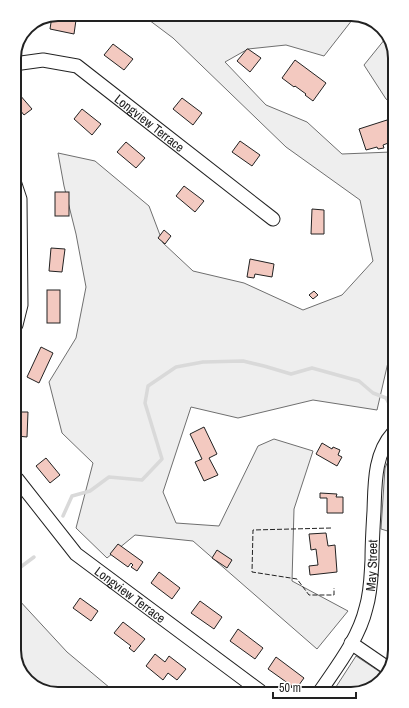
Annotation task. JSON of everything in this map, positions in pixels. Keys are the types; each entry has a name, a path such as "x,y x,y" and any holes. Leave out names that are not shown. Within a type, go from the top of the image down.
{"street":[{"name":"Longview Terrace","path":"21,63 43,60 77,66 273,219"},
{"name":"May Street","path":"323,687 352,643 360,628 366,608 370,588 375,486 378,464 388,440"},
{"name":"Longview Terrace","path":"21,484 76,554 255,687"},
{"path":"352,643 384,666"}],"shaded area":[{"path":"150,21 351,21 324,56 286,45 248,49 225,62 266,105 307,122 342,154 388,152 388,362 377,410 313,400 238,418 191,407 163,492 176,523 219,526 258,446 274,439 313,451 294,509 292,581 348,611 317,649 193,541 135,535 107,558 76,528 93,463 62,433 49,382 76,338 86,287 58,153 95,161 149,206 163,243 193,271 244,283 303,310 342,295 373,261 360,200 286,147 173,38"},
{"path":"384,41 388,53 388,101 386,99 364,65"},
{"path":"388,461 388,531 381,529 385,468"},
{"path":"21,602 67,652 109,687 55,687 37,681 27,671 23,662 21,650"},
{"path":"356,656 381,672 372,681 363,685 336,687"}],"building":[{"path":"76,21 74,34 50,29 51,22"},
{"path":"113,44 133,59 124,70 104,55"},
{"path":"247,49 261,58 250,72 237,61"},
{"path":"295,60 326,83 313,101 305,95 306,94 282,78"},
{"path":"21,96 32,109 24,115 21,111"},
{"path":"182,98 202,113 193,125 173,109"},
{"path":"82,109 101,124 92,135 74,119"},
{"path":"387,120 388,143 383,145 384,148 378,149 377,147 366,150 359,129"},
{"path":"240,141 260,155 252,166 232,152"},
{"path":"126,142 145,158 136,168 117,152"},
{"path":"184,186 204,201 195,212 176,196"},
{"path":"55,192 69,192 69,216 55,216"},
{"path":"312,209 324,210 324,234 311,234"},
{"path":"164,230 171,236 165,244 158,238"},
{"path":"51,248 65,249 62,272 49,271"},
{"path":"250,259 274,264 272,277 255,274 254,278 247,277"},
{"path":"47,290 60,290 60,323 47,323"},
{"path":"314,291 318,295 313,299 309,295"},
{"path":"41,347 53,353 39,383 27,377"},
{"path":"21,412 28,412 27,437 21,436"},
{"path":"204,427 217,454 209,458 218,475 204,481 195,462 202,459 190,434"},
{"path":"322,443 332,449 333,447 340,450 338,455 342,457 337,466 316,454"},
{"path":"46,458 60,475 50,483 36,466"},
{"path":"320,493 337,494 336,497 343,497 343,513 327,513 327,498 320,498"},
{"path":"326,533 328,546 335,545 337,572 310,575 309,566 318,565 316,549 311,550 309,534"},
{"path":"118,544 143,562 137,571 131,567 133,565 131,563 128,567 110,554"},
{"path":"217,550 232,560 227,568 212,558"},
{"path":"159,572 180,588 172,599 151,583"},
{"path":"80,598 98,611 91,621 73,608"},
{"path":"200,601 222,617 214,629 191,613"},
{"path":"123,622 145,639 134,652 129,648 131,646 114,633"},
{"path":"238,629 263,648 255,659 230,641"},
{"path":"155,654 165,662 169,656 186,669 177,680 168,673 163,680 146,666"},
{"path":"276,657 304,678 297,687 293,687 268,669"}],"waterway":[{"path":"63,516 72,496 90,491 109,477 142,480 162,459 145,403 148,386 176,367 203,362 243,361 291,374 312,368 359,381 373,393 386,398 388,402"},
{"path":"21,567 34,557"}],"fence":[{"path":"331,528 253,530 252,572 297,579 309,595 334,595 334,588"}]}
